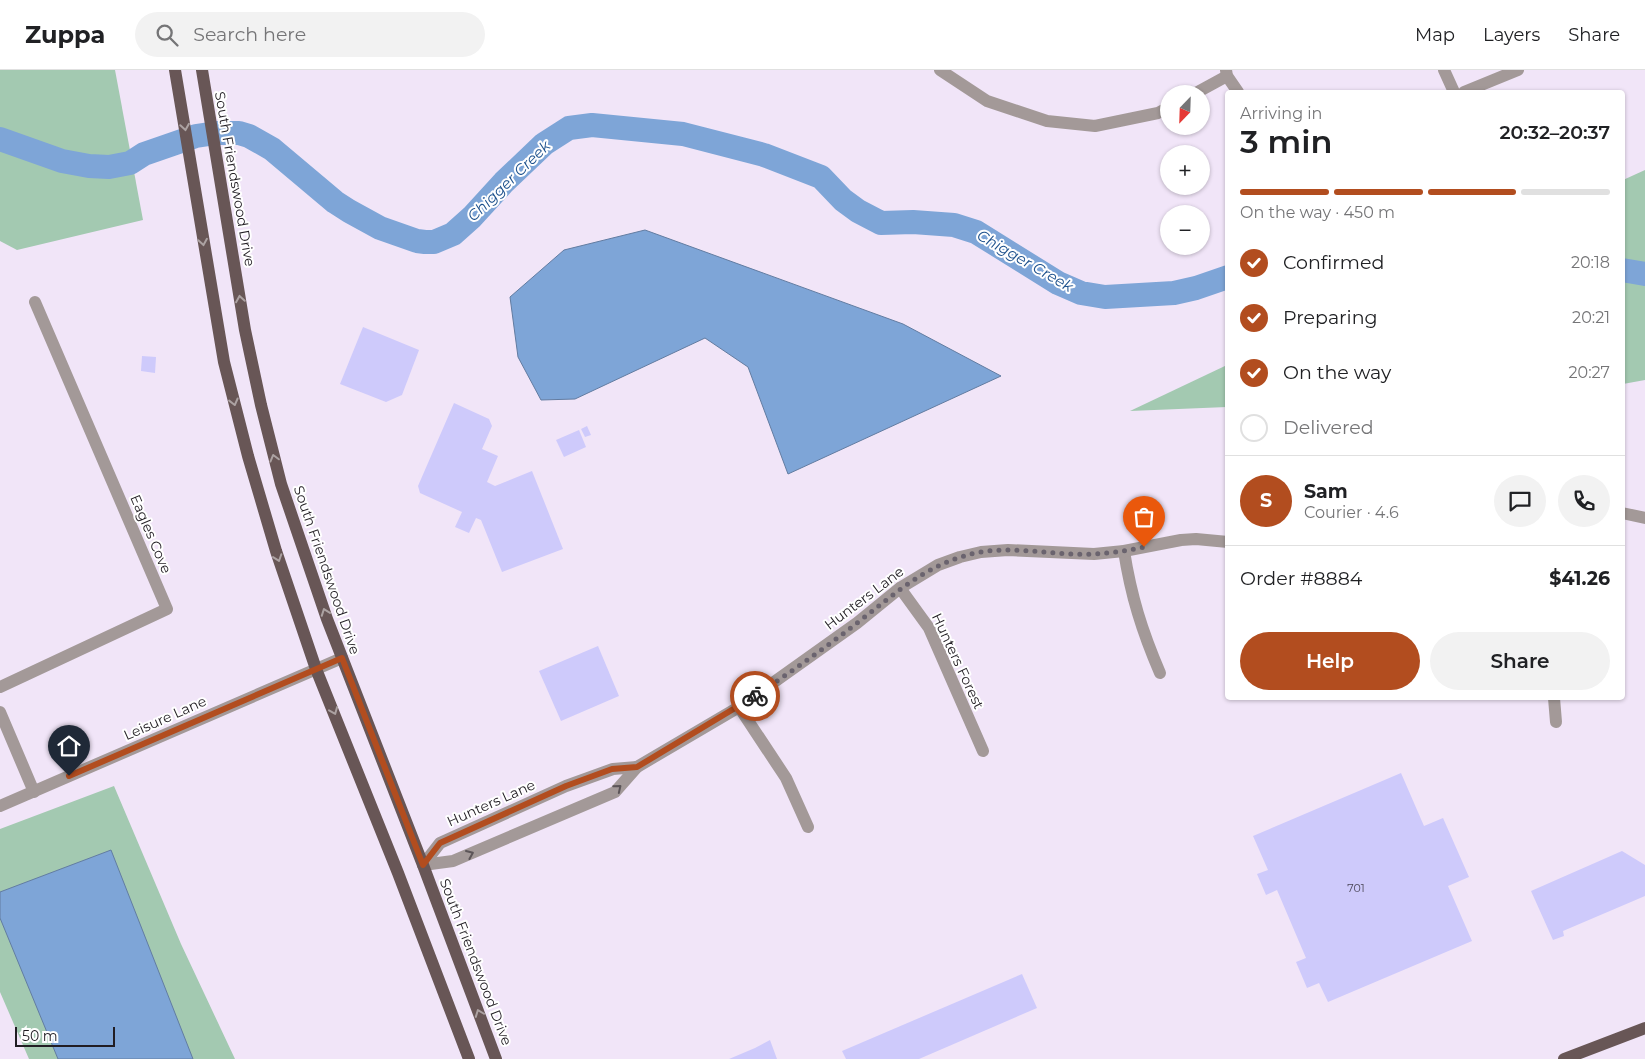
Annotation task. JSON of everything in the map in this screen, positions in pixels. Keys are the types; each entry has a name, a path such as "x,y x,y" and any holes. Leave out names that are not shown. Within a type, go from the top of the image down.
{"main road":[{"name":"South Friendswood Drive","path":"202,73 245,330 272,453 295,528 342,658 496,1059"},
{"path":"176,75 215,313 234,401 276,551 316,669 357,768 469,1059"},
{"path":"1564,1059 1645,1028"}],"street":[{"path":"940,70 987,101 1047,121 1095,126 1160,112"},
{"path":"1444,70 1453,90"},
{"path":"1469,90 1518,70"},
{"path":"1208,85 1227,73 1237,90"},
{"name":"Eagles Cove","path":"0,687 167,609 35,302"},
{"path":"1625,514 1645,518"},
{"name":"Hunters Lane","path":"423,865 453,861 615,792 637,767 739,707 857,623 900,588 938,565 981,552 1008,550 1094,554 1124,551 1182,540 1196,539 1225,542"},
{"path":"1124,551 1138,616 1160,673"},
{"name":"Hunters Forest","path":"900,588 929,628 983,751"},
{"name":"Leisure Lane","path":"0,806 342,658"},
{"path":"1554,700 1556,722"},
{"path":"739,707 786,778 808,827"},
{"path":"0,712 34,792"},
{"name":"Hunters Lane","path":"423,865 440,843 463,832 566,786 612,769 637,767"}],"green space":[{"path":"0,70 115,70 143,220 17,250 0,241"},
{"path":"1645,170 1645,380 1625,384 1625,179"},
{"path":"1225,366 1225,407 1130,411"},
{"path":"114,786 181,944 235,1059 29,1059 0,992 0,829"}],"water":[{"path":"645,230 903,324 1001,376 788,474 748,367 705,338 575,399 541,400 518,357 510,297 564,250"},
{"path":"111,850 193,1059 58,1059 0,918 0,892"}],"building":[{"path":"363,327 419,350 402,395 386,402 340,384"},
{"path":"142,356 156,357 155,373 141,371"},
{"path":"454,403 489,419 492,426 482,449 498,456 487,482 495,486 532,471 563,549 502,572 481,520 476,518 469,533 455,527 462,512 420,493 418,486"},
{"path":"587,426 591,435 585,437 581,429"},
{"path":"579,430 586,447 564,457 556,440"},
{"path":"598,646 619,696 561,721 539,671"},
{"path":"1401,773 1424,826 1443,818 1469,877 1448,886 1472,941 1328,1002 1319,983 1307,988 1296,962 1306,958 1277,890 1266,895 1257,874 1268,870 1253,836"},
{"path":"1622,851 1645,865 1645,896 1563,931 1564,936 1553,940 1531,891"},
{"path":"1022,974 1037,1008 919,1059 846,1059 842,1051"},
{"path":"770,1040 777,1059 729,1059 755,1048"}],"waterway":[{"name":"Chigger Creek","path":"0,139 62,161 89,166 109,167 130,163 144,154 196,136 216,133 239,133 249,136 272,149 335,202 349,211 380,228 417,241 434,242 453,234 544,144 569,128 592,125 683,134 764,155 821,177 843,200 858,211 881,223 913,222 954,225 976,232 1058,283 1081,293 1105,297 1174,293 1225,278"},
{"name":"Chigger Creek","path":"1625,271 1645,274"}],"way so far":[{"path":"755,696 857,623 900,588 938,565 981,552 1008,550 1094,554 1144,547"}],"route":[{"path":"69,776 342,658 423,865 440,843 566,786 612,769 637,767 755,696"}]}
